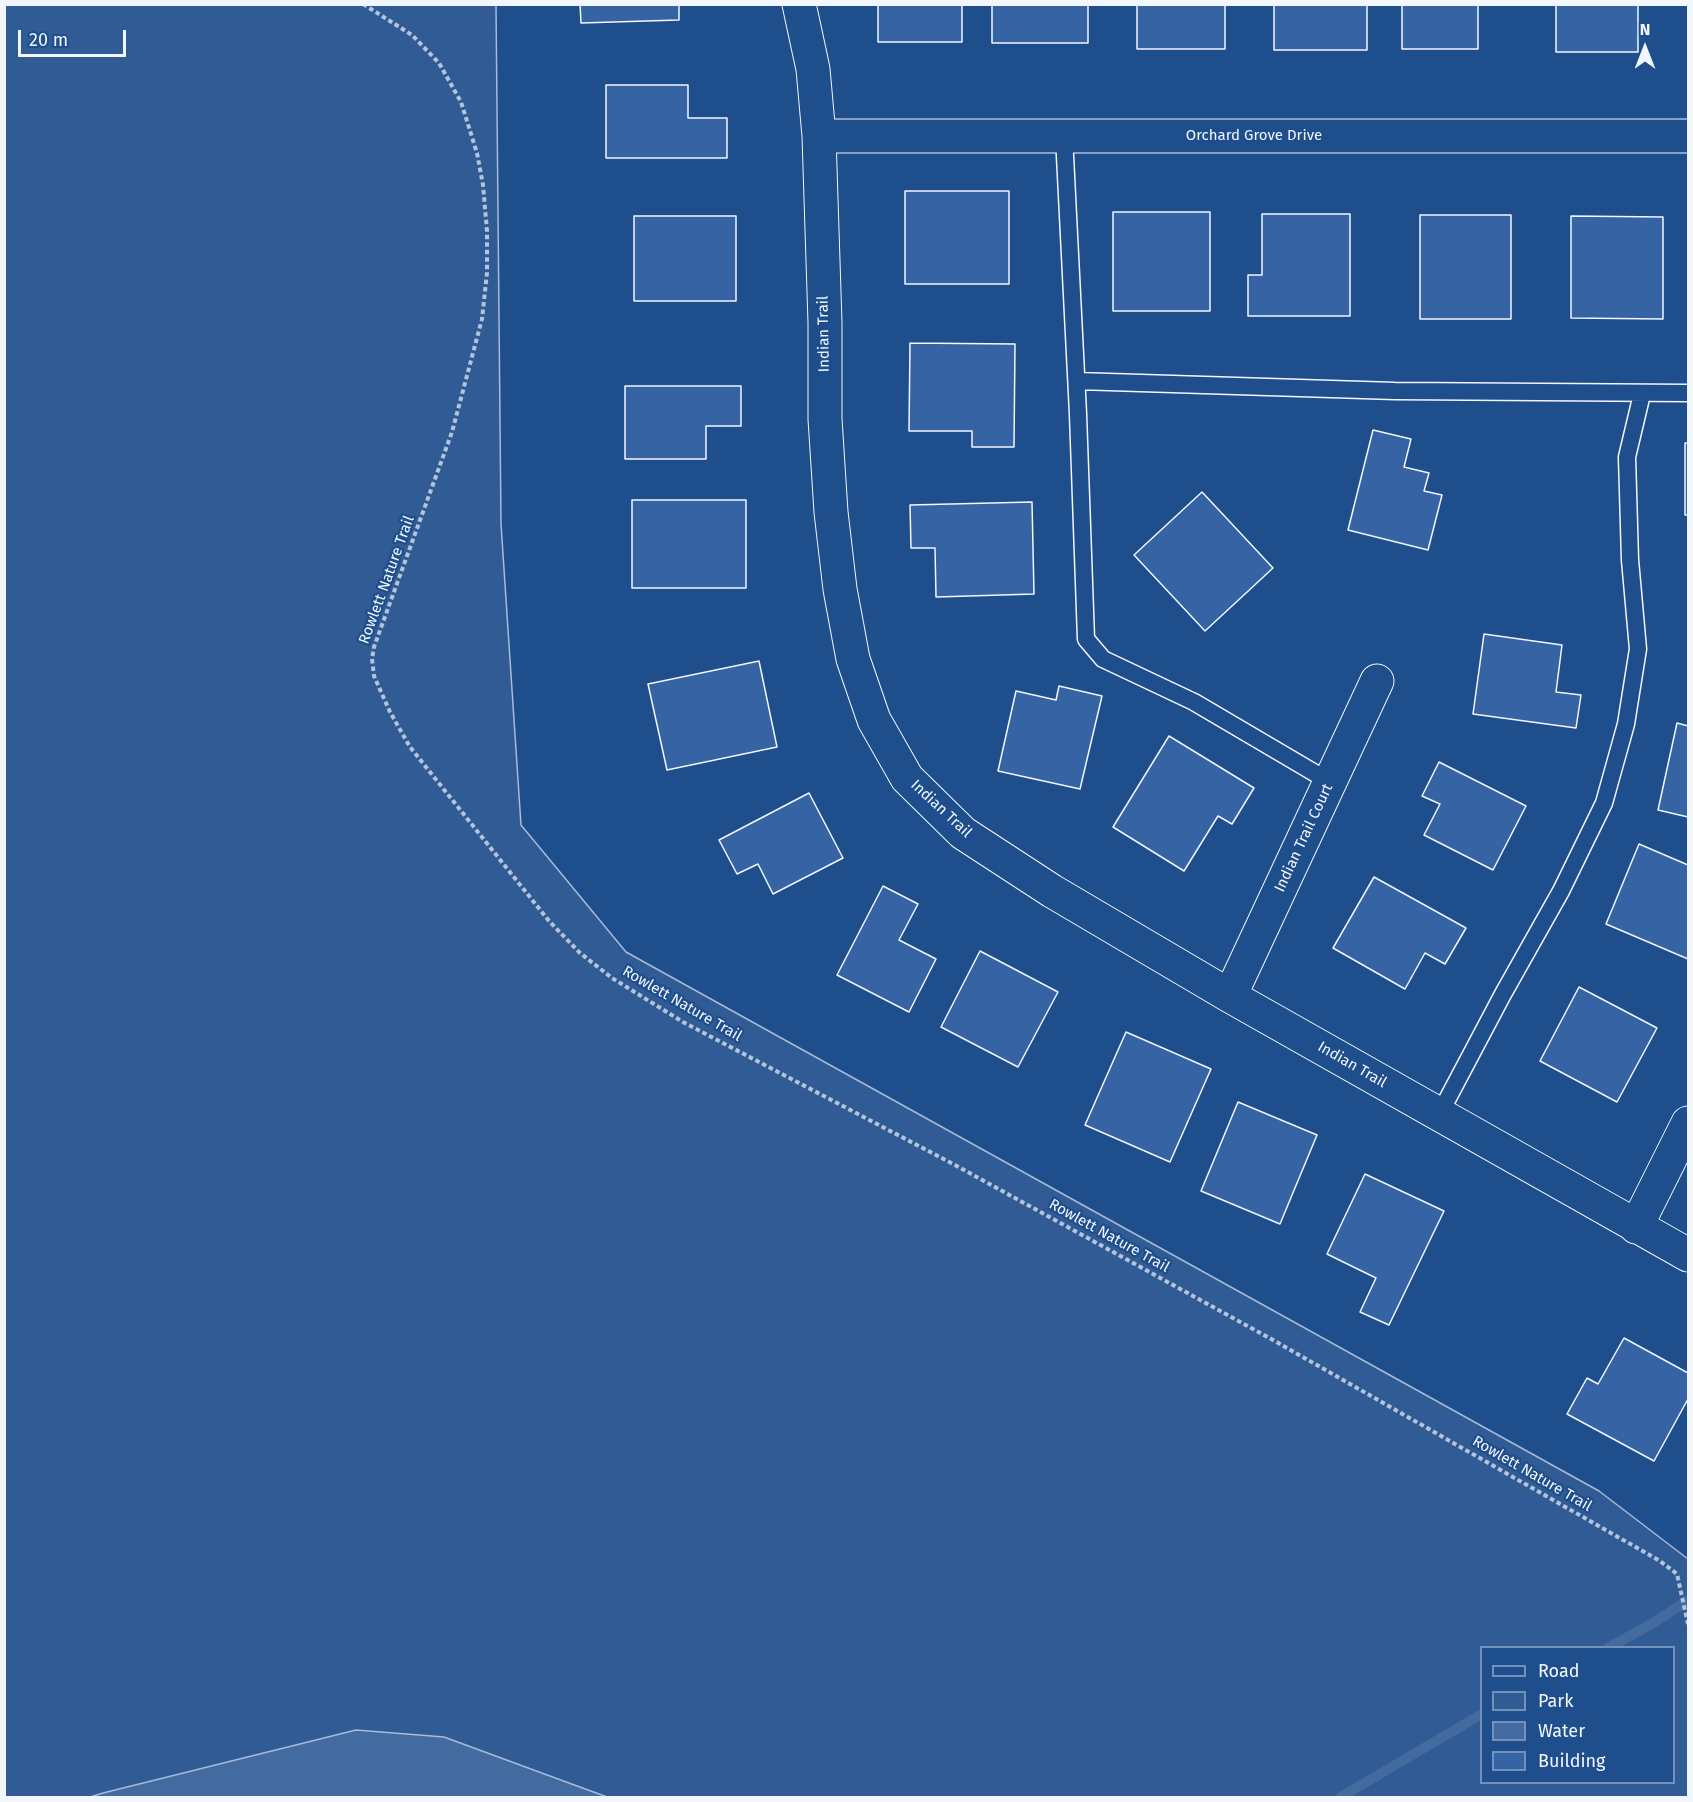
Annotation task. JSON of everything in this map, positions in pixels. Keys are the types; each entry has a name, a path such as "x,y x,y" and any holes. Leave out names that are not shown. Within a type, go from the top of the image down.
{"street":[{"name":"Indian Trail","path":"798,4 813,69 819,136 825,323 825,418 831,512 840,589 853,659 874,720 908,778 963,833 1052,891 1230,996 1635,1227 1689,1255"},
{"name":"Orchard Grove Drive","path":"819,136 1689,136"},
{"name":"Indian Trail Court","path":"1230,996 1377,681"},
{"path":"1635,1227 1689,1123"}],"lane":[{"path":"1064,136 1077,381 1086,639 1103,659 1194,702 1330,782"},
{"path":"1077,381 1395,392 1689,393"},
{"path":"1439,1115 1561,891 1604,803 1626,724 1638,650 1630,560 1627,457 1642,394"}],"path":[{"name":"Rowlett Nature Trail","path":"363,4 412,35 439,63 461,102 477,153 483,185 487,231 487,273 482,319 452,432 374,647 372,659 374,676 390,712 410,747 549,921 580,952 612,978 683,1022 955,1165 1273,1340 1660,1561 1677,1574 1688,1622"}],"green space":[{"path":"5,5 496,5 501,524 521,825 626,952 1599,1491 1688,1559 1688,1797 5,1798"}],"water":[{"path":"356,1730 444,1737 607,1797 90,1797 103,1793"}],"building":[{"path":"580,4 679,4 679,20 581,23"},
{"path":"878,4 962,4 962,42 878,42"},
{"path":"992,4 1088,4 1088,43 992,43"},
{"path":"1137,4 1225,4 1225,49 1137,49"},
{"path":"1274,4 1367,4 1367,50 1274,50"},
{"path":"1402,4 1478,4 1478,49 1402,49"},
{"path":"1556,4 1638,4 1638,52 1556,52"},
{"path":"606,85 688,85 688,118 727,118 727,158 606,158"},
{"path":"905,191 1009,191 1009,284 905,284"},
{"path":"1113,212 1210,212 1210,311 1113,311"},
{"path":"1262,214 1350,214 1350,316 1248,316 1248,275 1262,275"},
{"path":"1420,215 1511,215 1511,319 1420,319"},
{"path":"634,216 736,216 736,301 634,301"},
{"path":"1571,216 1663,217 1663,319 1571,318"},
{"path":"910,343 1015,344 1014,447 972,447 972,431 909,431"},
{"path":"625,386 741,386 741,426 706,426 706,459 625,459"},
{"path":"1373,430 1411,439 1404,467 1429,473 1424,491 1442,495 1428,550 1348,530"},
{"path":"1685,443 1688,443 1688,515 1685,515"},
{"path":"1202,492 1273,568 1205,631 1134,555"},
{"path":"632,500 746,500 746,588 632,588"},
{"path":"1032,502 1034,594 936,597 935,548 911,548 910,505"},
{"path":"1484,634 1562,645 1556,692 1581,695 1576,728 1473,714"},
{"path":"759,661 777,747 667,770 648,684"},
{"path":"1059,686 1102,696 1080,789 998,771 1016,691 1056,700"},
{"path":"1677,723 1688,726 1688,817 1658,810"},
{"path":"1169,736 1254,788 1232,824 1218,816 1184,871 1113,827"},
{"path":"1439,762 1526,806 1493,870 1424,835 1440,804 1422,796"},
{"path":"809,793 843,858 773,894 758,864 737,874 719,840"},
{"path":"1639,844 1688,865 1688,959 1606,924"},
{"path":"1374,877 1466,928 1445,964 1425,953 1405,989 1333,948"},
{"path":"883,886 918,904 899,940 936,959 909,1012 837,975"},
{"path":"980,951 1058,992 1018,1067 941,1027"},
{"path":"1579,987 1657,1028 1617,1102 1540,1061"},
{"path":"1126,1032 1211,1069 1170,1162 1085,1125"},
{"path":"1238,1102 1317,1135 1280,1224 1201,1191"},
{"path":"1365,1174 1444,1211 1389,1325 1360,1312 1376,1278 1327,1254"},
{"path":"1624,1338 1688,1373 1688,1399 1654,1461 1567,1414 1587,1378 1598,1384"}],"waterway":[{"path":"1612,1646 1655,1622 1688,1600"},
{"path":"1339,1798 1480,1715"}]}
